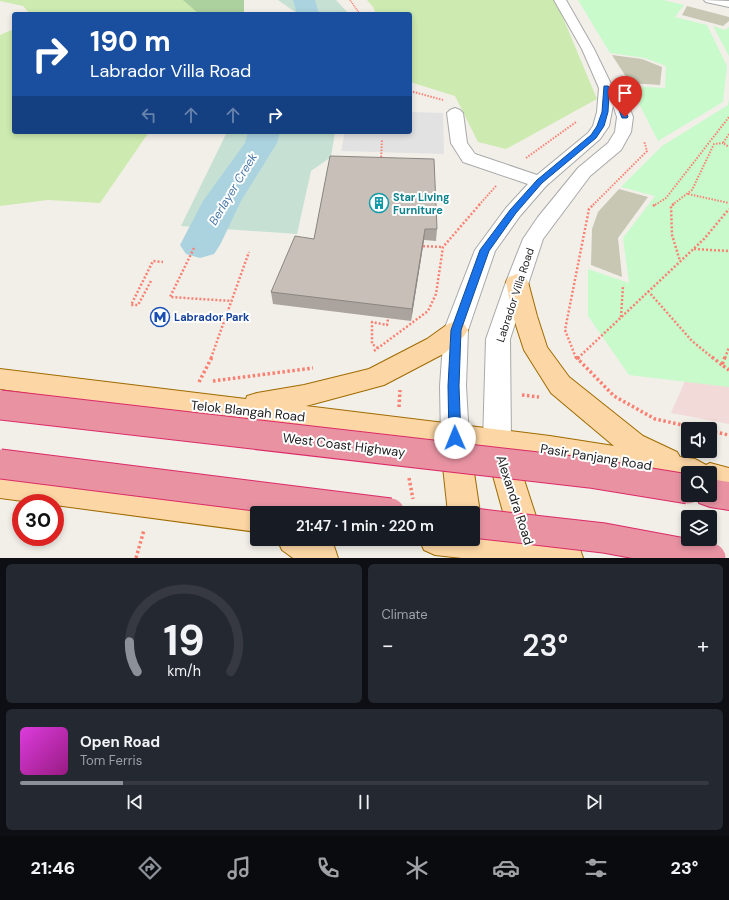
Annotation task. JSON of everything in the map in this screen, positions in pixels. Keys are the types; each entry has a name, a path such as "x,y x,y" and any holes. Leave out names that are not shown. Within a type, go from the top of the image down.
{"highway":[{"name":"West Coast Highway","path":"0,404 590,473 681,480"},
{"path":"0,464 334,506"},
{"name":"West Coast Highway","path":"717,490 729,496"},
{"path":"480,535 604,538 711,558"}],"main road":[{"path":"517,282 525,316 536,350 560,385 633,445 681,471"},
{"path":"232,409 304,396 375,378 436,346 456,330"},
{"name":"Telok Blangah Road","path":"0,379 188,404 398,429 455,438 497,442"},
{"path":"455,438 464,506"},
{"name":"Pasir Panjang Road","path":"497,442 681,478"},
{"name":"Alexandra Road","path":"497,442 532,554"},
{"name":"Pasir Panjang Road","path":"717,482 729,482"},
{"path":"0,484 250,516"},
{"path":"480,539 532,554 567,558"},
{"path":"304,546 322,558"}],"street":[{"name":"Labrador Villa Road","path":"497,442 498,339 533,239 573,185 584,172 614,146 623,132 625,117 619,101 606,88 588,49 560,0"},
{"path":"710,0 729,4"},
{"name":"Labrador Villa Road","path":"455,438 454,386 456,330 485,250 513,212 542,180 596,133 601,126 605,112 606,88"},
{"path":"455,112 458,141 461,150 469,158 542,180 560,172 569,173 573,185"}],"path":[{"path":"350,0 359,12"},
{"path":"412,92 449,102 455,112"},
{"path":"653,206 666,198 729,117"},
{"path":"372,353 428,311 436,294 443,247 508,171 576,122"},
{"path":"723,143 727,134 729,134"},
{"path":"380,161 382,140"},
{"path":"644,141 647,151 589,209 565,330 577,359 614,396 655,419 681,425"},
{"path":"680,261 672,235 671,206 692,190 714,144 723,143 729,147"},
{"path":"688,194 729,203"},
{"path":"577,359 704,239 729,209"},
{"path":"415,245 443,247"},
{"path":"194,248 170,297 232,301"},
{"path":"693,249 729,251"},
{"path":"249,252 213,354 199,383 314,368"},
{"path":"151,280 138,305 131,305 153,261 163,262"},
{"path":"621,317 623,286"},
{"path":"648,292 692,341 729,370"},
{"path":"378,348 372,344 372,322 387,324 388,319"},
{"path":"722,365 729,347"},
{"path":"717,432 729,435"}],"shaded area":[{"path":"278,0 336,0 347,12 295,12"},
{"path":"687,6 729,17 729,21 723,26 682,15"},
{"path":"612,55 642,59 662,67 660,85 630,83"},
{"path":"412,112 443,113 444,154 341,151 345,134 412,134"},
{"path":"226,134 335,134 331,157 311,171 297,234 181,226"},
{"path":"619,189 648,197 618,238 622,277 591,265 592,229 598,212"},
{"path":"729,281 729,424 671,413"}],"green space":[{"path":"183,0 244,0 244,12 197,12"},
{"path":"208,0 213,12 28,12 23,6 0,1"},
{"path":"367,0 554,0 561,13 597,99 506,149 478,142 455,96 412,83 412,12 375,12"},
{"path":"578,0 663,0 684,5 675,17 707,25 727,66 723,102 658,141 630,86 665,88 666,66 645,58 610,53"},
{"path":"713,26 725,30 729,27 729,56"},
{"path":"12,30 12,134 148,134 100,203 48,200 0,206 0,35"},
{"path":"729,99 729,387 629,375 588,316 588,269 629,283 623,238 655,196 621,187 662,146 728,105"}],"building":[{"path":"330,156 434,159 437,229 425,229 412,309 271,292 295,236 314,239"}],"waterway":[{"name":"Berlayer Creek","path":"304,0 307,12"},
{"name":"Berlayer Creek","path":"200,245 222,201 261,143 263,134"}],"place":[{"name":"Star Living Furniture","path":"379,203"},
{"name":"Labrador Park","path":"160,317"}],"route":[{"path":"455,438 454,386 456,330 485,250 513,212 540,182 594,136 601,126 605,112 607,100 606,88 619,101 625,117"}]}
